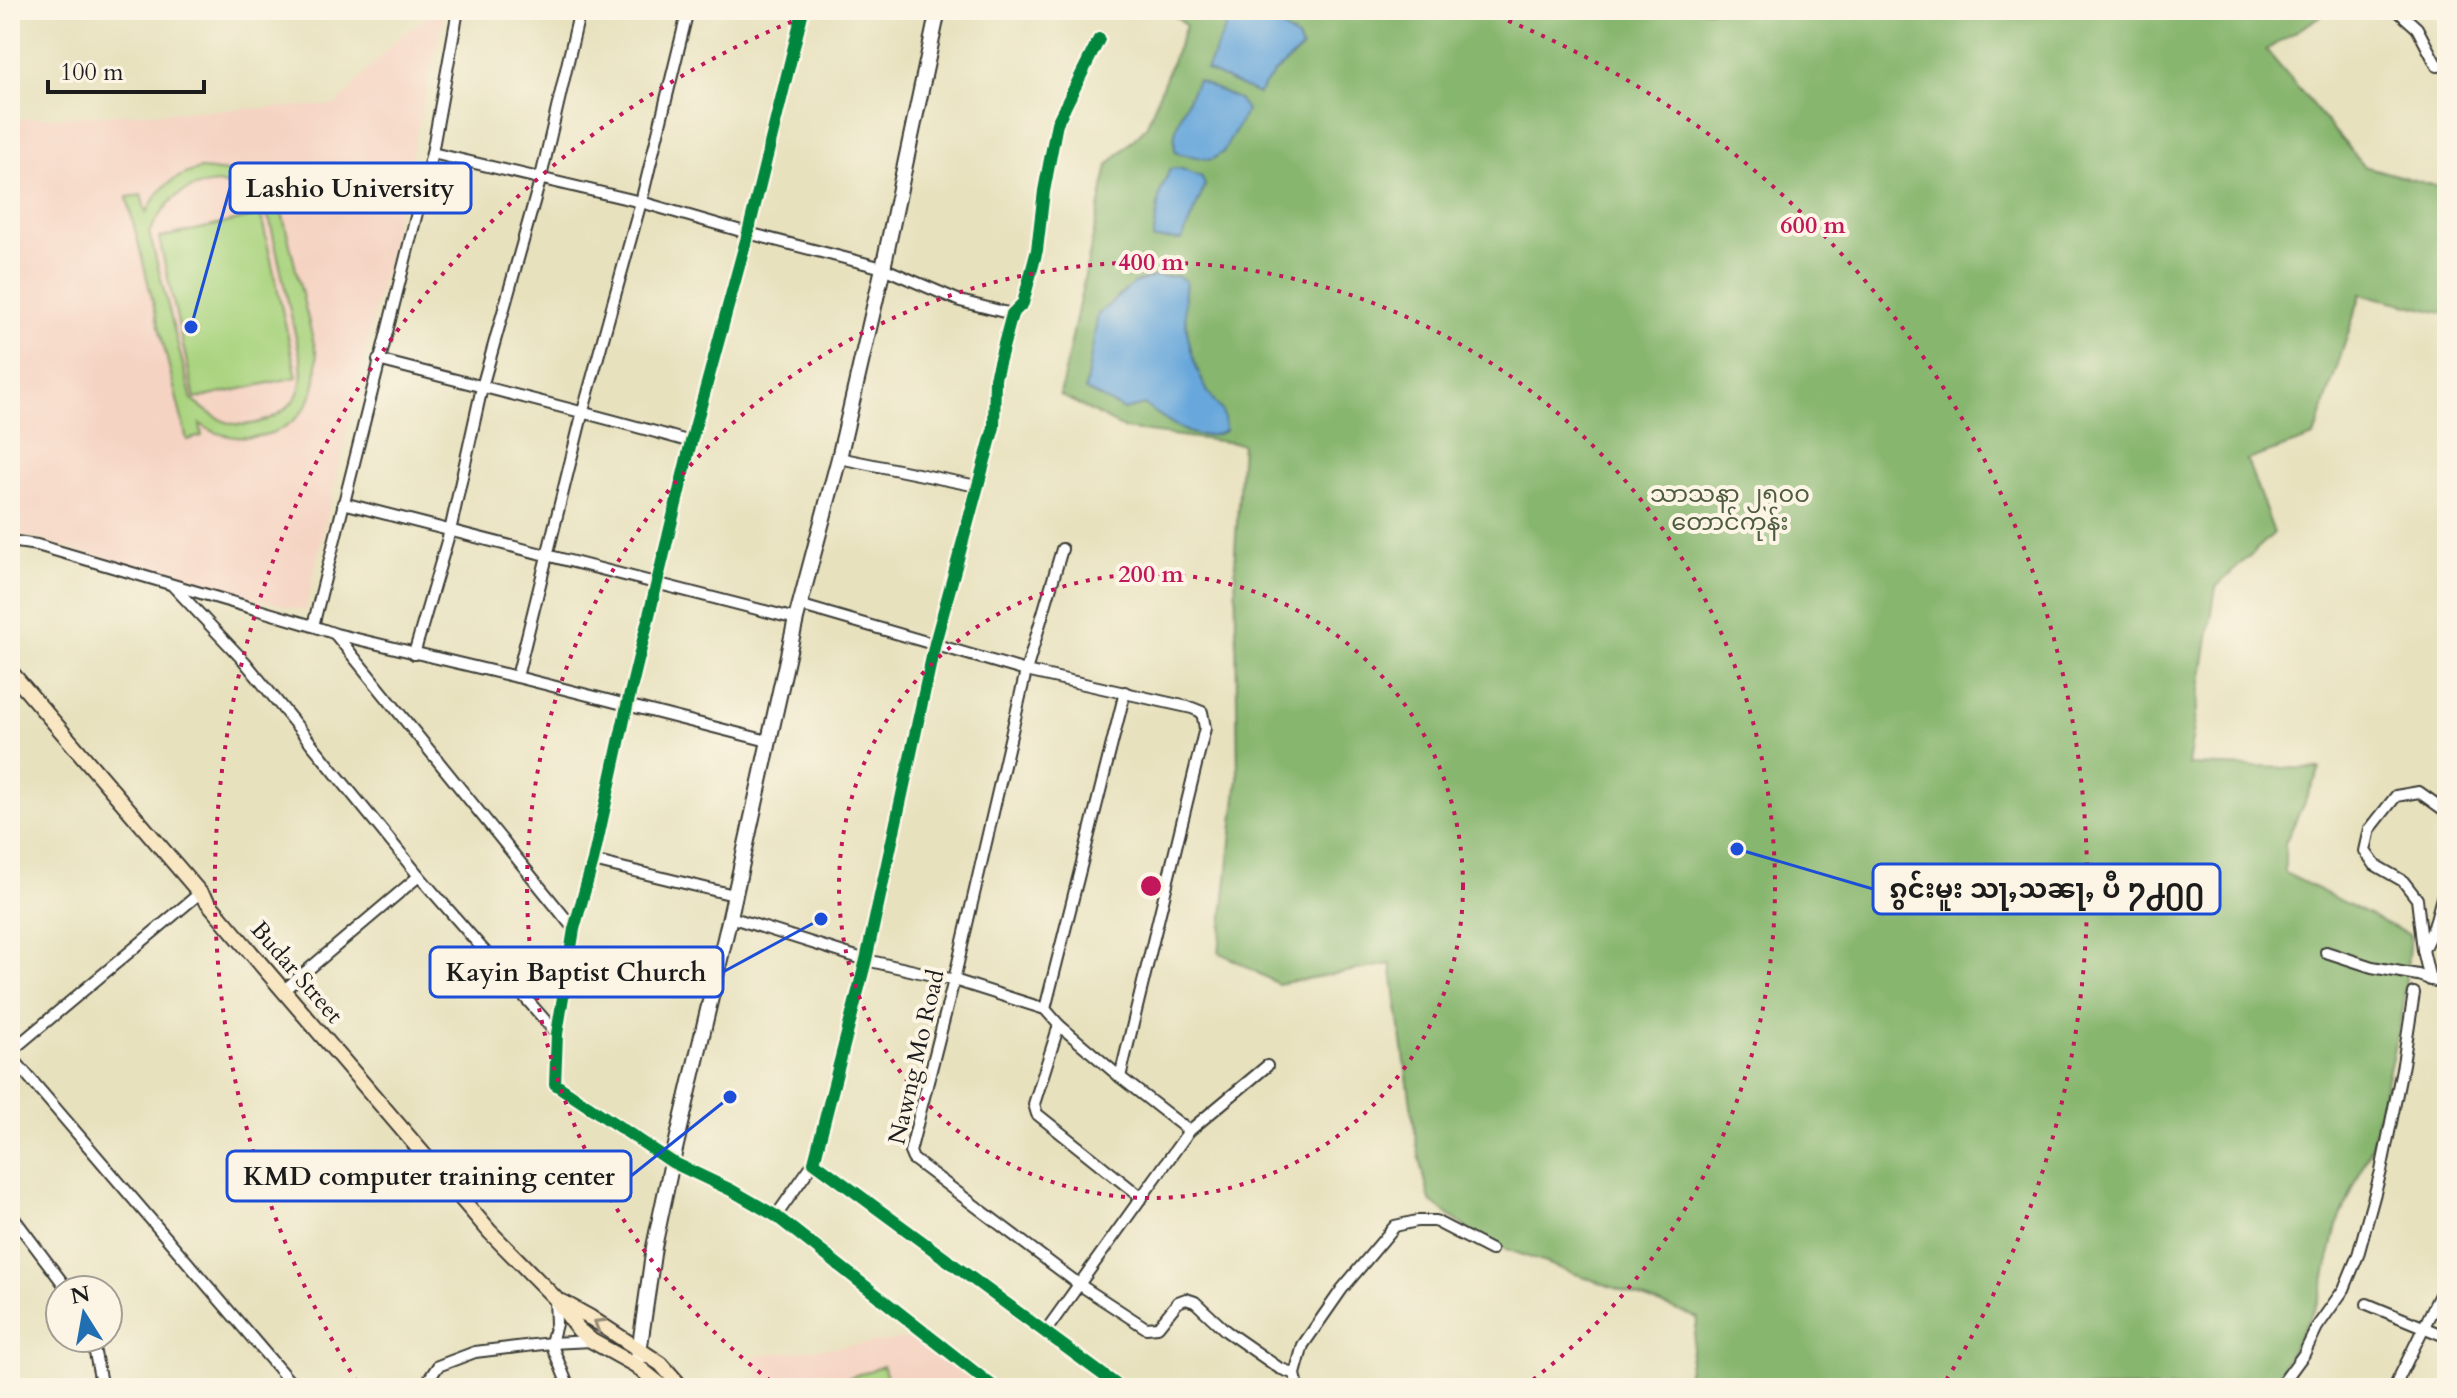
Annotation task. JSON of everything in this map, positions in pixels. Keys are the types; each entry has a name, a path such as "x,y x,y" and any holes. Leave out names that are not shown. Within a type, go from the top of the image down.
{"main road":[{"name":"Budar Street","path":"10,671 490,1232 555,1298"},
{"path":"555,1298 579,1330 592,1341 638,1359 661,1364 682,1388"},
{"path":"555,1298 591,1318 638,1359 664,1388"}],"street":[{"path":"313,626 432,153 458,10"},
{"path":"414,654 450,531 482,387 541,177 580,10"},
{"path":"517,677 688,10"},
{"path":"803,10 748,233 691,442 593,861 574,929 557,1034 555,1084 672,1162 776,1216 995,1388"},
{"path":"2397,10 2417,28 2437,66 2447,65"},
{"path":"638,1359 654,1247 672,1162 798,612 839,458 883,268 937,15"},
{"path":"776,1216 814,1162 866,960 935,643 994,427 995,378 1012,314 1023,303 1037,250 1057,123 1099,39"},
{"path":"432,153 641,202 883,268 960,301 1012,314"},
{"path":"378,360 583,411 691,442"},
{"path":"839,458 977,486"},
{"path":"343,503 658,582 935,643 1026,671 1202,712 1205,728 1120,1077"},
{"path":"10,541 37,545 336,634 768,741"},
{"name":"Nawng Mo Road","path":"1062,549 1026,671 954,980 910,1152 913,1159 1080,1285 1146,1328 1158,1327 1178,1302 1186,1299 1195,1302 1226,1331 1279,1368 1295,1374"},
{"path":"173,586 245,662 419,876 557,1034"},
{"path":"336,634 574,929"},
{"path":"1045,1009 1125,692"},
{"path":"2430,980 2417,899 2403,881 2375,865 2365,851 2370,829 2396,796 2419,792 2447,812"},
{"path":"593,861 734,895"},
{"path":"284,990 419,876"},
{"path":"2423,950 2434,927 2447,879"},
{"path":"200,893 10,1053 295,1388"},
{"path":"730,917 866,960 954,980 1045,1009 1059,1025 1120,1077 1189,1131"},
{"path":"2326,952 2447,985"},
{"path":"2279,1388 2344,1289 2358,1255 2381,1171 2414,993"},
{"path":"1059,1025 1034,1104 1037,1114 1142,1198"},
{"path":"1045,1332 1189,1131 1267,1066"},
{"path":"814,1162 1121,1388"},
{"path":"10,1213 56,1274"},
{"path":"1298,1388 1295,1374 1303,1345 1342,1289 1395,1226 1435,1221 1491,1250"},
{"path":"2394,1388 2447,1280"},
{"path":"555,1298 556,1324 551,1343 569,1388"},
{"path":"2367,1304 2447,1337"},
{"path":"423,1388 438,1366 475,1352 592,1341"},
{"path":"95,1354 102,1388"}],"shaded area":[{"path":"436,10 445,10 305,611 37,539 10,536 10,119 336,105 397,39"},
{"path":"914,1338 981,1388 765,1388 753,1356"}],"green space":[{"name":"သာသနာ ၂၅၀၀ တောင်ကုန်း","path":"1168,10 2331,10 2266,50 2364,166 2447,189 2447,314 2361,294 2314,437 2247,460 2274,533 2216,587 2188,765 2320,769 2285,843 2285,873 2410,935 2403,1009 2372,1144 2337,1226 2320,1298 2274,1383 2264,1388 1685,1388 1698,1318 1484,1241 1430,1201 1417,1146 1391,964 1278,984 1219,952 1238,778 1235,552 1242,444 1125,429 1060,395 1108,165 1146,127 1186,26"},
{"path":"215,170 250,178 268,192 283,216 317,356 316,375 312,394 304,409 279,430 263,435 230,436 200,424 202,436 187,440 127,197 141,195 146,213 161,190 190,172","holes":["218,183 248,196 270,221 301,360 302,374 296,397 276,416 257,423 229,423 192,400 149,232 169,203 184,191"]},
{"path":"261,215 297,377 195,399 159,238"},
{"path":"883,1366 891,1388 818,1388"}],"water":[{"path":"1234,10 1257,10 1298,39 1302,49 1274,73 1258,94 1206,70"},
{"path":"1197,80 1238,99 1247,110 1223,152 1211,160 1176,153 1174,144 1177,126"},
{"path":"1179,168 1202,177 1205,186 1182,240 1153,239 1160,192 1170,169"},
{"path":"1177,276 1186,281 1186,323 1196,366 1224,417 1225,431 1214,435 1203,436 1183,430 1144,405 1124,410 1085,390 1098,314 1134,283 1154,277"}],"cycle path":[{"path":"803,10 748,233 691,442 593,861 574,929 557,1034 555,1084 672,1162 776,1216 995,1388"},
{"path":"1099,39 1057,123 1037,250 1023,303 1012,314 995,378 994,427 935,643 866,960 814,1162 1121,1388"}],"place":[{"name":"Lashio University","path":"191,327"},
{"name":"ၵွင်းမူး သႃႇသၼႃႇ ပီ ႒႕႐႐","path":"1737,849"},
{"name":"Kayin Baptist Church","path":"821,919"},
{"name":"KMD computer training center","path":"730,1097"}]}
